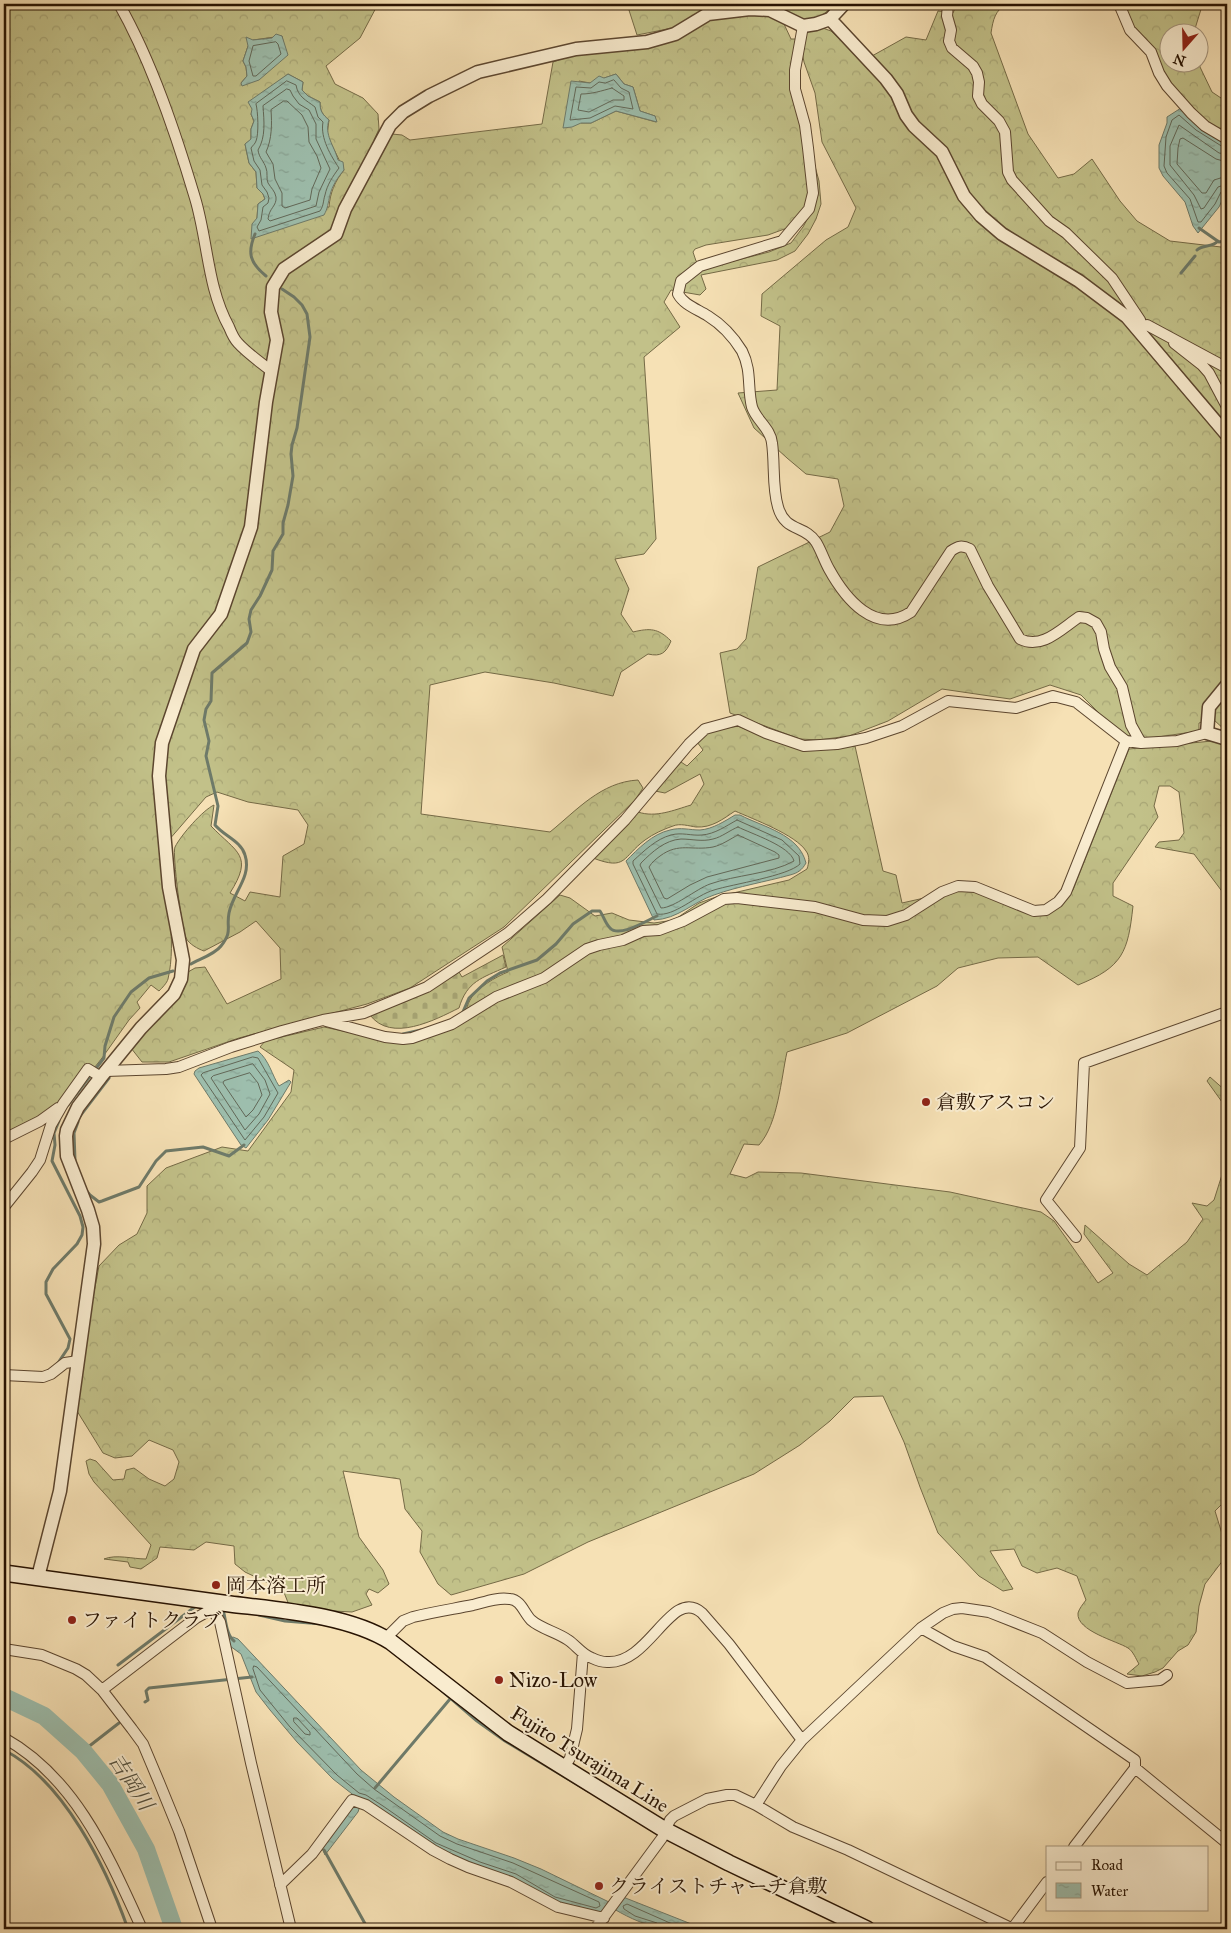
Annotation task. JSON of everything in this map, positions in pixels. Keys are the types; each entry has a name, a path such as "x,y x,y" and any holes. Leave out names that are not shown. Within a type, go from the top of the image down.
{"main road":[{"name":"Fujito Tsurajima Line","path":"4,1573 212,1605 333,1620 385,1638 483,1715 530,1748 564,1768 664,1834 867,1929"}],"street":[{"path":"119,4 131,24 150,67 187,170 196,202 210,274 223,317 237,342 270,370"},
{"path":"4,1207 55,1140 98,1073 174,994 181,979 184,960 169,887 159,776 162,743 194,650 221,614 251,527 270,370 277,340 271,312 273,287 284,269 336,234 345,210 390,125 403,112 429,96 478,72 576,49 647,42 675,34 708,14 750,9 770,10 803,26 830,19 844,4"},
{"path":"948,4 947,16 951,30 949,41 952,48 973,66 979,82 978,96 982,104 999,121 1005,132 1008,172 1012,180 1049,221 1066,232 1112,278 1140,320 1140,328"},
{"path":"1119,4 1130,30 1151,52 1159,73 1168,86 1205,126 1227,139"},
{"path":"830,19 886,79 897,94 906,115 914,126 942,152 964,196 980,216 1002,234 1079,281 1140,328 1227,434"},
{"path":"803,26 794,70 795,89 803,116 808,148 813,193 809,209 782,241 700,266 681,281 678,294 682,301 710,317 724,328 740,349 748,365 752,408 772,441 778,509 787,523 807,533 815,541 837,583 854,605 872,616 882,619 902,618 911,612 951,551 956,547 963,546 970,549 988,586 1020,639 1028,644 1052,637 1079,617 1087,618 1096,623 1101,632 1110,667 1122,687 1130,725 1141,743"},
{"path":"1140,328 1147,325 1167,334 1227,368"},
{"path":"1167,334 1169,339 1202,365 1209,373 1227,407"},
{"path":"1207,733 1209,707 1227,685"},
{"path":"38,1577 60,1492 94,1244 93,1227 67,1156 55,1140 51,1125 63,1104 88,1069 98,1073 166,1069 179,1066 231,1047 323,1020 364,1013 427,988 508,933 548,899 625,820 689,744 705,729 738,720 766,733 804,746 837,744 866,738 902,726 948,701 1016,708 1052,696 1076,702 1126,741 1141,743 1177,740 1207,733 1227,739"},
{"path":"323,1020 385,1037 412,1038 452,1024 496,997 544,978 587,949 599,944 623,940 643,931 659,930 724,899 737,898 815,907 863,920 887,921 906,915 942,892 958,886 975,887 1034,910 1046,910 1058,902 1066,892 1126,741"},
{"path":"1076,1237 1046,1200 1080,1148 1084,1063 1227,1012"},
{"path":"4,1139 40,1121 63,1104"},
{"path":"4,1375 43,1377 51,1374 64,1363 78,1361"},
{"path":"385,1638 403,1622 413,1617 494,1600 510,1599 519,1604 532,1621 568,1639 591,1658 604,1662 622,1660 629,1657 643,1647 671,1615 685,1607 698,1609 729,1644 802,1740"},
{"path":"102,1690 212,1605 220,1622 291,1929"},
{"path":"756,1805 781,1766 802,1740 921,1628 952,1609 962,1608 989,1612 1042,1632 1087,1662 1127,1682 1160,1680 1167,1675"},
{"path":"921,1628 953,1646 985,1657 1135,1760 1135,1768 1075,1846"},
{"path":"4,1649 54,1658 86,1675 102,1690 143,1744 178,1830 212,1929"},
{"path":"564,1768 570,1758 577,1729 584,1653"},
{"path":"4,1738 23,1748 48,1769 73,1798 108,1857 142,1929"},
{"path":"1135,1768 1227,1843"},
{"path":"595,1929 664,1834 670,1820 674,1816 707,1799 736,1795 793,1827 863,1857 1012,1929 1046,1883"},
{"path":"280,1885 312,1854 352,1800 450,1859 511,1882 558,1907 610,1910"}],"green space":[{"path":"4,4 378,4 360,38 326,66 335,84 363,98 378,114 379,129 374,140 383,145 392,134 402,135 410,140 542,124 553,62 575,54 636,48 708,19 734,14 768,15 784,24 791,39 804,39 807,30 820,27 831,31 863,61 906,37 926,40 938,11 953,13 957,4 1007,4 995,16 991,33 1028,134 1058,178 1074,174 1092,159 1120,201 1137,221 1170,241 1221,247 1227,242 1227,732 1213,719 1199,723 1199,731 1151,738 1128,736 1112,726 1081,695 1050,685 1010,699 942,689 888,721 849,736 818,740 800,739 730,713 720,653 737,649 746,639 758,567 830,532 844,506 838,479 806,474 787,458 754,428 738,393 777,390 780,326 761,316 762,294 826,240 848,227 856,208 822,142 815,93 801,47 793,89 806,158 809,199 806,206 790,227 768,235 706,245 695,249 693,252 696,261 710,267 769,252 791,243 814,207 813,159 819,181 821,204 816,219 808,234 795,251 777,260 701,275 706,289 700,295 671,290 664,302 680,327 644,357 656,539 644,554 615,559 629,589 621,614 633,632 644,630 658,631 671,641 669,645 662,653 656,655 648,654 621,672 613,696 554,683 485,672 430,685 421,814 550,832 590,798 612,786 638,780 643,788 635,800 504,927 410,988 367,1004 239,1038 169,1062 142,1062 131,1048 188,972 195,968 205,967 227,1004 281,979 280,948 256,921 240,932 204,951 187,940 182,922 174,852 182,836 193,823 214,805 211,826 235,849 241,862 241,870 230,893 245,901 250,892 280,897 283,856 304,844 308,825 298,810 248,802 217,792 206,797 162,848 171,931 170,964 167,982 159,991 151,985 137,1002 140,1008 49,1125 34,1122 4,1137","holes":["282,36 284,46 241,83 247,76 243,61 248,46 253,40","288,74 303,82 302,90 308,96 320,102 320,108 329,120 327,135 344,170 334,187 329,207 257,218 258,204 265,199 257,188 256,172 249,163 245,144 251,140 251,129 254,121 251,114 269,89","616,74 624,84 633,87 640,111 655,116 656,122 616,111 591,123 581,123 579,81 590,83"]},
{"path":"627,4 720,4 678,27 637,35"},
{"path":"755,4 837,4 818,18 803,21"},
{"path":"1125,4 1227,4 1227,16 1220,8 1202,6 1197,22 1158,22 1158,65 1133,29"},
{"path":"1163,72 1202,72 1212,92 1227,102 1227,135 1210,125 1177,92"},
{"path":"738,726 766,738 805,750 855,746 883,871 896,875 902,903 951,892 974,890 1021,910 1063,902 1073,890 1129,749 1212,741 1225,745 1227,748 1227,898 1194,854 1155,847 1159,842 1179,840 1184,833 1179,792 1170,786 1159,786 1154,806 1158,817 1113,883 1113,896 1133,906 1129,935 1120,956 1114,964 1105,972 1078,985 1038,957 998,958 958,968 937,986 847,1033 787,1052 778,1101 771,1125 759,1145 744,1144 730,1174 746,1178 758,1172 801,1173 950,1192 1041,1212 1054,1221 1098,1283 1113,1273 1084,1234 1085,1225 1129,1264 1147,1275 1187,1242 1203,1219 1192,1203 1207,1206 1214,1200 1227,1159 1227,1221 1222,1236 1227,1251 1227,1499 1215,1511 1227,1555 1205,1584 1199,1606 1196,1632 1188,1645 1178,1651 1163,1668 1155,1672 1142,1676 1127,1674 1139,1664 1131,1651 1123,1645 1098,1635 1083,1625 1079,1619 1078,1613 1086,1600 1077,1576 1057,1568 1037,1573 1022,1566 1014,1549 990,1551 1013,1589 1003,1591 979,1576 938,1533 904,1442 883,1396 854,1397 830,1421 800,1445 754,1474 588,1542 524,1574 451,1595 438,1584 420,1552 422,1531 405,1509 400,1479 343,1471 359,1537 383,1570 389,1584 378,1593 369,1589 366,1594 372,1605 352,1612 315,1610 289,1605 283,1590 245,1572 235,1564 234,1546 206,1542 194,1550 160,1547 157,1558 141,1569 130,1567 128,1562 104,1559 119,1557 146,1559 151,1545 94,1482 89,1474 86,1461 90,1459 96,1461 113,1480 124,1479 126,1470 134,1468 149,1479 165,1486 174,1479 179,1462 173,1450 149,1440 132,1456 115,1458 103,1453 77,1411 89,1318 99,1266 119,1245 137,1234 147,1213 147,1186 166,1168 222,1147 248,1151 291,1092 294,1070 260,1047 265,1041 324,1027 404,1044 465,1016 469,1002 481,987 508,972 502,947 560,895 570,898 595,916 612,913 629,920 654,923 674,920 699,903 716,897 789,880 807,869 808,855 801,845 784,833 735,811 707,826 679,825 662,830 645,840 623,860 618,862 604,862 593,858 638,812 658,814 691,805 704,784 700,774 665,793 655,791 681,762 687,766 703,750 697,742 707,732"},
{"path":"503,955 506,967 477,981 466,992 459,1008 438,1018 426,1023 401,1028 389,1027 379,1023 370,1015 407,1001 459,972 462,977"},
{"path":"1210,1077 1227,1092 1227,1109 1207,1081"}],"water":[{"path":"276,34 282,36 288,55 259,80 242,86 241,83 247,76 243,61 248,46 246,37 253,40 272,38"},
{"path":"288,74 303,82 302,90 308,96 320,102 322,112 329,120 330,140 338,160 343,162 344,170 332,188 324,215 251,239 252,224 257,218 258,204 265,199 257,188 256,172 249,163 245,144 251,139 251,129 254,121 251,114 252,109 248,102"},
{"path":"616,74 624,84 633,87 640,111 655,116 657,122 616,111 591,123 581,123 563,128 571,81 590,83 599,76 604,78"},
{"path":"1181,108 1197,124 1227,144 1227,190 1219,207 1198,233 1193,226 1185,202 1163,176 1159,168 1159,145 1167,123 1167,117"},
{"path":"735,815 740,815 788,838 802,853 806,863 803,868 793,874 714,895 671,917 654,920 626,861 646,842 663,832 678,829 700,830 710,828"},
{"path":"258,1051 268,1063 279,1086 289,1080 291,1082 268,1120 246,1148 241,1145 194,1074 199,1068"},
{"path":"233,1637 238,1639 361,1770 394,1797 443,1832 541,1869 611,1903 607,1909 597,1913 564,1905 433,1847 356,1797 333,1779 297,1742 256,1692 241,1654 230,1646 229,1639"},
{"path":"353,1804 360,1806 358,1812 325,1855 321,1846"},
{"path":"623,1897 704,1929 679,1929 648,1925 614,1909"}],"waterway":[{"path":"1199,228 1219,242 1225,241 1227,238"},
{"path":"255,234 251,247 253,262 266,276"},
{"path":"1197,250 1213,245 1218,241"},
{"path":"1181,273 1195,256"},
{"path":"191,964 215,951 225,941 228,933 228,918 231,905 246,870 243,850 215,825 218,806 206,756 209,741 204,720 206,709 211,701 212,673 247,643 251,632 249,619 251,610 272,570 273,551 283,534 283,523 293,476 292,445 297,428 310,337 307,314 302,305 282,289"},
{"path":"462,1014 469,998 487,981 500,973 537,960 556,944 573,924 592,911 600,911 607,924 614,931 633,928 657,916"},
{"path":"68,1105 104,1058 105,1046 114,1017 131,992 149,978 173,971"},
{"path":"403,1034 421,1030"},
{"path":"80,1116 109,1078"},
{"path":"58,1363 68,1348 70,1339 46,1294 46,1282 53,1269 77,1244 82,1235 83,1227 80,1216 52,1161 55,1145 54,1133 59,1121"},
{"path":"75,1160 74,1133 78,1122"},
{"path":"85,1189 99,1202 139,1187 156,1161 166,1151 203,1147 229,1156 244,1145"},
{"path":"118,1665 196,1606 198,1607"},
{"path":"223,1610 228,1631 234,1641"},
{"path":"259,1615 285,1621 322,1624"},
{"path":"145,1702 148,1700 146,1691 149,1688 252,1677"},
{"path":"441,1690 477,1721 505,1741 588,1791"},
{"name":"吉岡川","path":"4,1697 44,1716 83,1751 110,1784 146,1849 174,1929"},
{"path":"375,1788 450,1699"},
{"path":"83,1751 119,1723"},
{"path":"4,1750 26,1764 46,1782 64,1804 95,1853 108,1879 128,1929"},
{"path":"324,1850 368,1929"}],"place":[{"name":"倉敷アスコン","path":"926,1102"},
{"name":"岡本溶工所","path":"216,1585"},
{"name":"ファイトクラブ","path":"72,1620"},
{"name":"Nizo-Low","path":"499,1680"},
{"name":"クライストチャーチ倉敷","path":"599,1886"}]}
